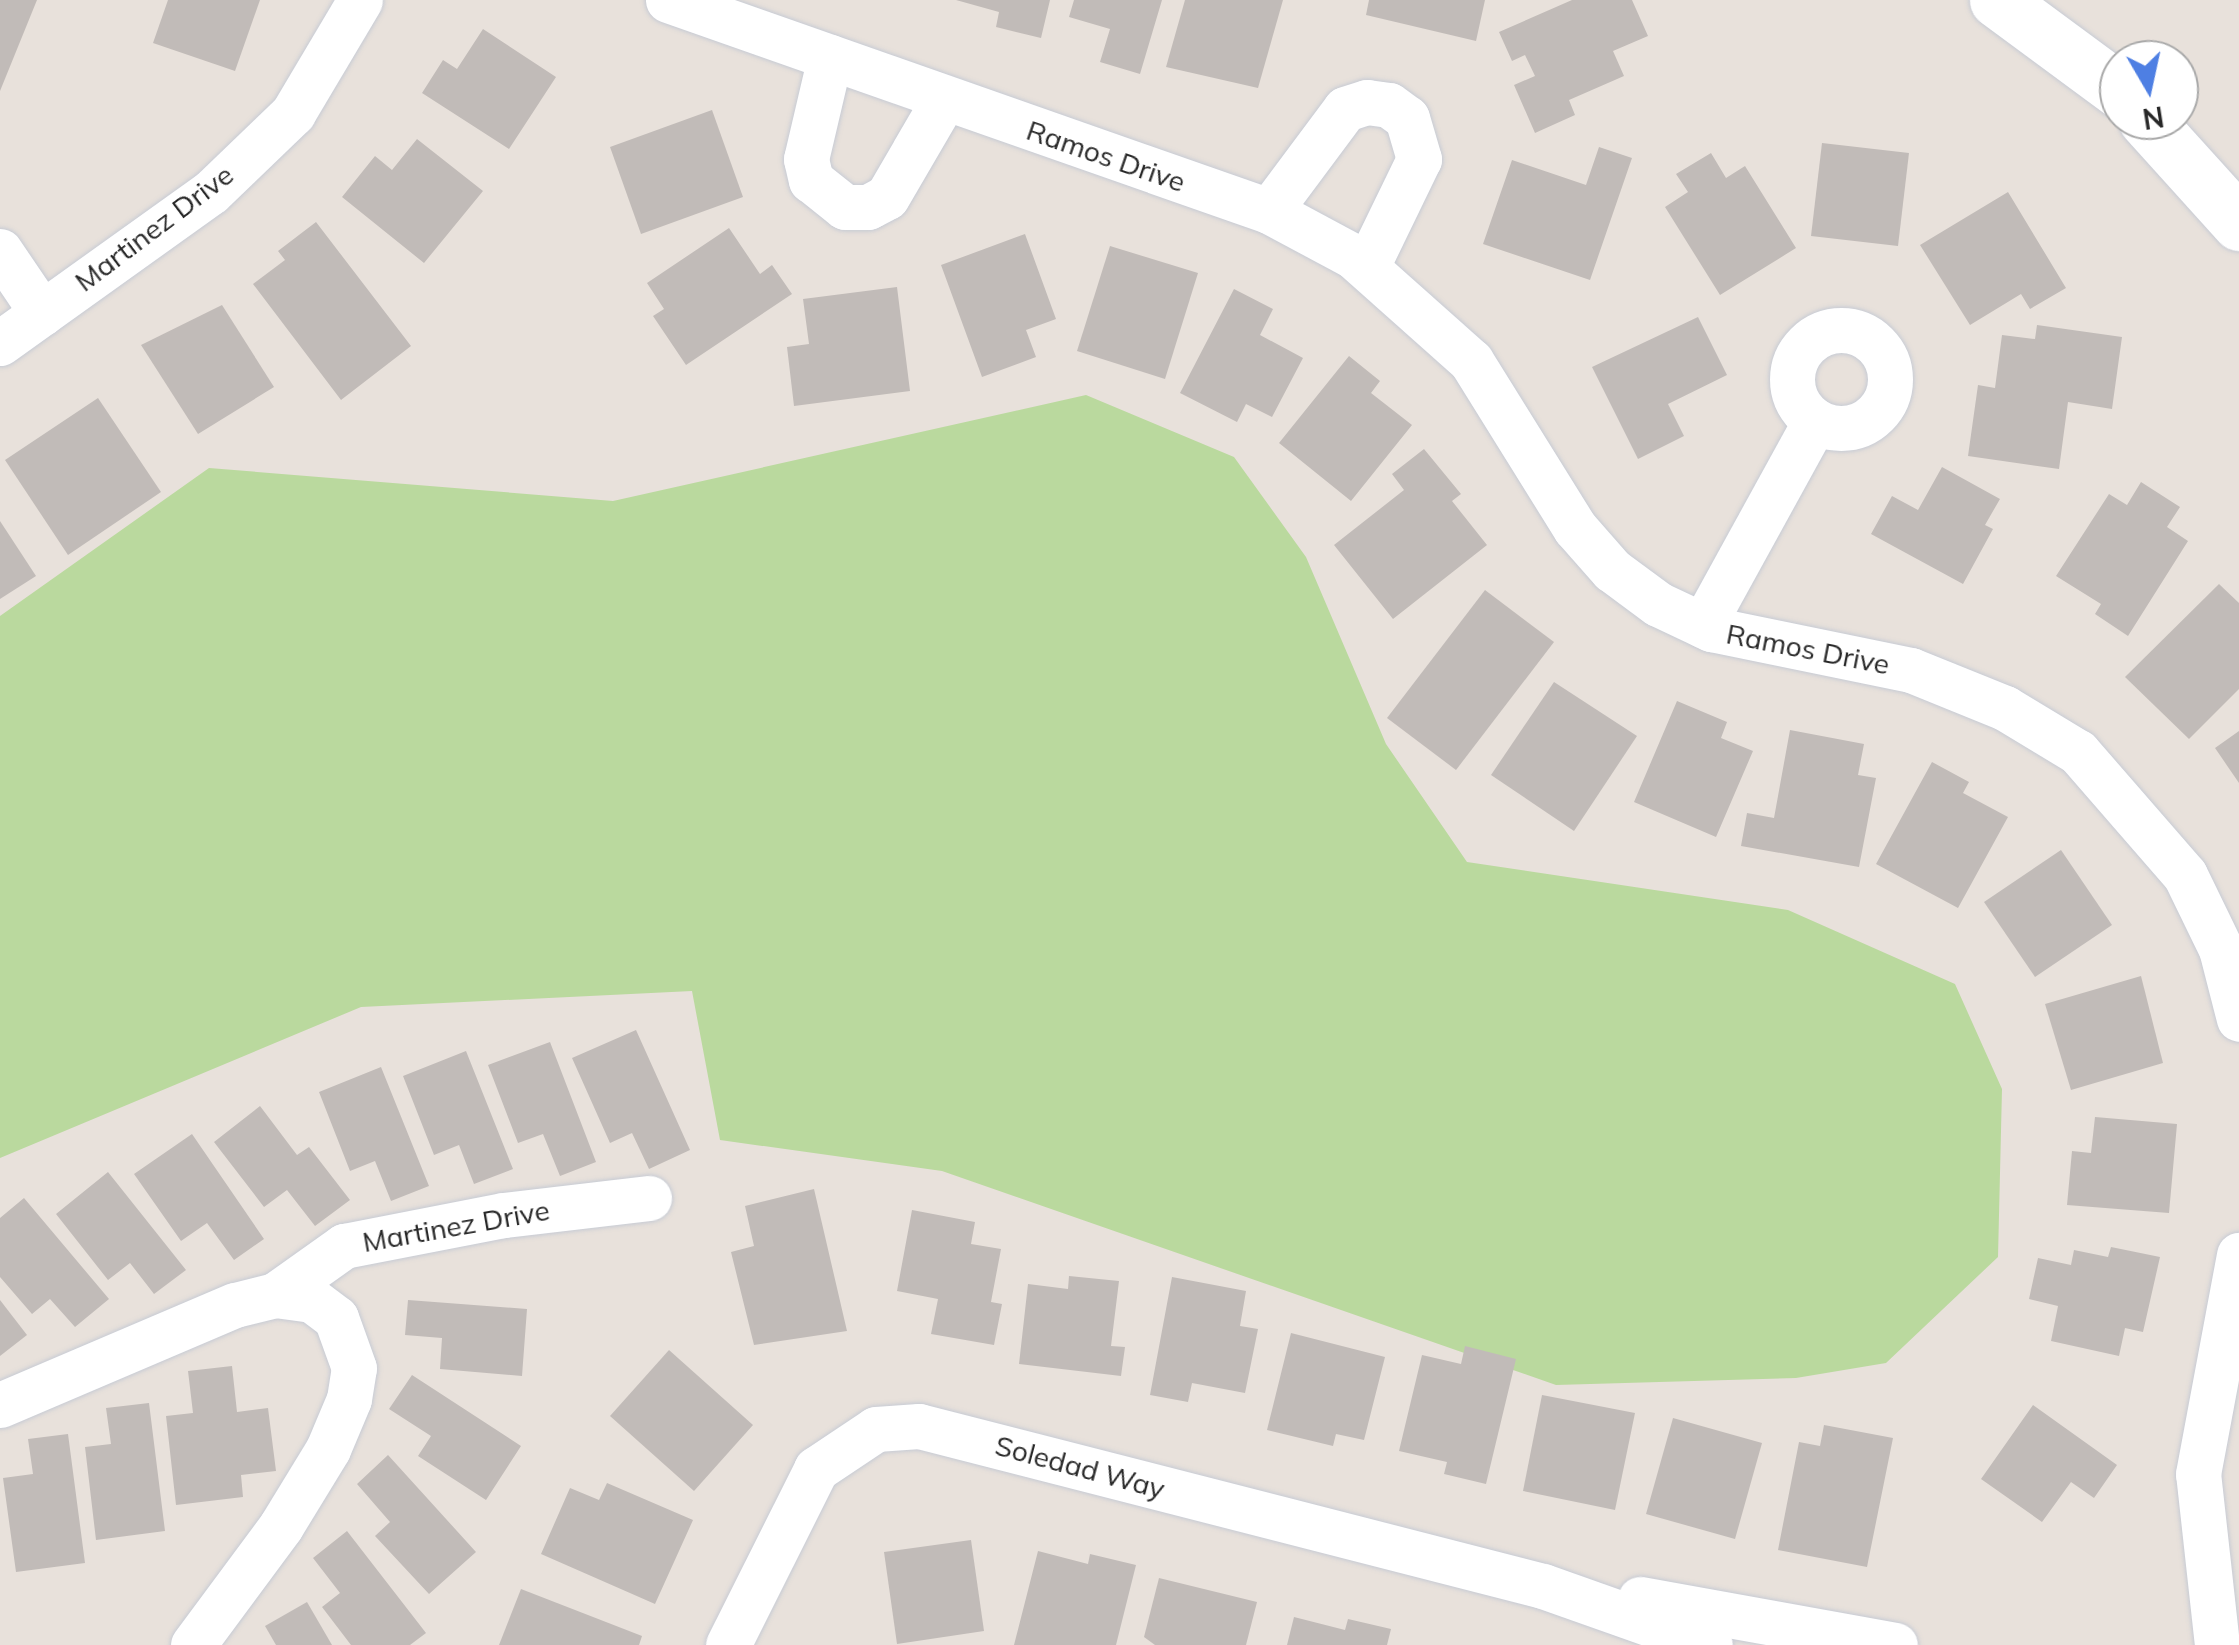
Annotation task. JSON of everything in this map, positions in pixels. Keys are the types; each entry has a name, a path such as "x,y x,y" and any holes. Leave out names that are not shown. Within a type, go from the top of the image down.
{"street":[{"name":"Martinez Drive","path":"0,343 211,192 293,113 360,0"},
{"name":"Ramos Drive","path":"668,0 1269,211 1367,266 1471,361 1575,528 1612,570 1658,604 1702,625 1911,670 2005,708 2078,752 2186,875 2221,949 2239,1019"},
{"path":"1998,0 2099,75"},
{"path":"830,57 806,159 811,180 845,207 868,207 888,197 944,98"},
{"path":"1269,211 1345,109 1367,102 1389,105 1407,118 1419,159 1367,266"},
{"path":"2164,140 2239,224"},
{"path":"0,251 42,313"},
{"path":"1702,625 1815,420"},
{"name":"Martinez Drive","path":"0,1405 235,1305 275,1296 326,1256 364,1240 648,1198"},
{"path":"2216,1645 2198,1474 2230,1334 2239,1255"},
{"path":"192,1645 281,1526 328,1449 349,1399 354,1368 336,1318 312,1300 275,1296"},
{"name":"Soledad Way","path":"728,1645 816,1469 849,1444 890,1428 962,1436 1544,1586 1783,1634 1896,1645"},
{"name":"Soledad Way","path":"1544,1586 1710,1645"}],"green space":[{"path":"1086,395 1234,457 1306,557 1386,744 1467,862 1788,910 1955,984 2002,1089 1998,1257 1886,1363 1796,1378 1556,1385 942,1171 720,1140 692,991 361,1007 0,1158 0,616 209,468 613,501"}],"building":[{"path":"0,0 37,0 0,91"},
{"path":"168,0 260,0 235,71 153,43"},
{"path":"956,0 1050,0 1041,38 996,27 999,12"},
{"path":"1074,0 1162,0 1140,74 1100,62 1110,29 1069,17"},
{"path":"1185,0 1283,0 1258,88 1166,67"},
{"path":"1369,0 1485,0 1476,41 1366,15"},
{"path":"1572,0 1632,0 1648,36 1613,51 1624,76 1569,100 1575,115 1535,133 1514,85 1535,76 1525,55 1512,61 1499,32"},
{"path":"483,29 556,77 509,149 422,93 443,60 457,69"},
{"path":"712,110 743,197 641,234 610,147"},
{"path":"417,139 483,191 424,263 342,197 375,156 392,170"},
{"path":"1822,143 1909,153 1898,246 1811,236"},
{"path":"1599,147 1632,158 1590,280 1483,244 1512,160 1586,185"},
{"path":"1711,153 1726,178 1745,166 1796,248 1720,295 1665,207 1688,192 1676,174"},
{"path":"2008,192 2066,288 2030,309 2021,294 1970,325 1920,245"},
{"path":"316,222 411,346 341,400 253,284 285,260 278,251"},
{"path":"729,228 760,274 772,265 792,294 686,365 653,316 664,309 647,283"},
{"path":"1025,234 1056,319 1026,330 1036,357 982,377 941,265"},
{"path":"1110,246 1198,273 1165,379 1077,351"},
{"path":"897,287 910,391 794,406 787,347 809,344 803,299"},
{"path":"1234,289 1273,309 1260,335 1303,358 1272,417 1246,404 1237,422 1180,393"},
{"path":"222,305 274,387 198,434 141,345"},
{"path":"1698,317 1727,375 1668,404 1684,436 1638,459 1592,367"},
{"path":"2037,325 2122,337 2112,409 2068,402 2059,469 1968,456 1978,385 1995,388 2002,335 2035,339"},
{"path":"1349,356 1380,381 1371,393 1412,425 1351,501 1279,443"},
{"path":"98,398 161,492 68,555 5,460"},
{"path":"1424,449 1461,494 1452,501 1487,545 1393,619 1334,545 1404,490 1392,474"},
{"path":"1942,467 2000,499 1985,525 1993,529 1963,584 1871,534 1892,496 1918,510"},
{"path":"2141,482 2180,507 2167,527 2188,541 2128,636 2095,614 2101,604 2056,576 2109,494 2127,505"},
{"path":"0,521 36,576 0,599"},
{"path":"2219,584 2239,603 2239,689 2189,739 2125,677"},
{"path":"1485,590 1554,642 1456,770 1387,718"},
{"path":"1554,682 1637,736 1574,831 1491,775"},
{"path":"1677,701 1727,722 1721,738 1753,751 1716,837 1634,802"},
{"path":"1790,730 1864,744 1858,775 1876,778 1859,867 1741,846 1747,813 1774,818"},
{"path":"2239,731 2239,783 2215,748"},
{"path":"1932,762 1969,782 1963,793 2008,817 1958,908 1876,864"},
{"path":"2061,850 2112,925 2035,977 1984,902"},
{"path":"2141,976 2163,1063 2071,1090 2045,1004"},
{"path":"636,1030 690,1150 649,1169 632,1133 610,1143 572,1058"},
{"path":"550,1042 596,1162 560,1176 543,1134 518,1143 488,1065"},
{"path":"466,1051 513,1169 474,1184 459,1145 434,1155 403,1076"},
{"path":"381,1067 429,1186 391,1201 375,1161 350,1171 319,1092"},
{"path":"260,1106 297,1155 309,1147 350,1200 315,1226 287,1190 264,1207 214,1142"},
{"path":"2095,1117 2177,1124 2169,1213 2067,1205 2072,1151 2091,1153"},
{"path":"192,1134 264,1239 234,1260 207,1223 181,1241 134,1174"},
{"path":"108,1172 186,1270 154,1294 130,1263 108,1280 56,1214"},
{"path":"814,1189 847,1331 754,1345 731,1252 754,1246 745,1206"},
{"path":"24,1198 109,1299 75,1327 50,1299 32,1314 0,1277 0,1218"},
{"path":"912,1210 975,1222 971,1244 1001,1249 991,1302 1002,1304 994,1345 931,1334 938,1299 897,1291"},
{"path":"2111,1247 2160,1257 2143,1332 2125,1328 2119,1356 2051,1341 2058,1306 2029,1299 2038,1258 2071,1265 2074,1250 2108,1257"},
{"path":"1069,1276 1119,1281 1111,1346 1125,1347 1121,1376 1019,1364 1028,1284 1068,1289"},
{"path":"1172,1277 1246,1291 1240,1326 1258,1329 1245,1393 1192,1383 1188,1402 1150,1395"},
{"path":"0,1300 27,1335 0,1356"},
{"path":"408,1300 527,1309 522,1376 440,1369 442,1338 405,1335"},
{"path":"1291,1333 1385,1357 1364,1440 1336,1434 1333,1446 1267,1430"},
{"path":"1465,1346 1516,1359 1486,1484 1444,1474 1447,1462 1399,1451 1422,1355 1461,1364"},
{"path":"669,1350 753,1425 694,1491 610,1416"},
{"path":"232,1366 237,1412 268,1408 276,1471 241,1475 243,1497 176,1505 166,1416 193,1413 188,1371"},
{"path":"412,1375 521,1446 486,1500 418,1456 431,1436 389,1409"},
{"path":"1542,1395 1635,1413 1615,1510 1523,1491"},
{"path":"149,1403 165,1531 96,1540 85,1447 111,1444 106,1408"},
{"path":"2033,1405 2117,1465 2094,1498 2071,1482 2042,1522 1981,1479"},
{"path":"1673,1418 1762,1443 1735,1539 1646,1514"},
{"path":"1824,1425 1893,1438 1867,1567 1778,1550 1799,1442 1820,1446"},
{"path":"68,1434 85,1563 16,1572 3,1478 33,1474 28,1439"},
{"path":"388,1455 476,1552 429,1594 375,1536 390,1522 357,1484"},
{"path":"607,1483 693,1520 655,1604 541,1554 570,1488 599,1500"},
{"path":"347,1531 426,1633 410,1645 351,1645 322,1607 340,1593 313,1558"},
{"path":"971,1540 984,1631 897,1644 884,1552"},
{"path":"1038,1551 1088,1564 1090,1554 1136,1565 1116,1645 1014,1645"},
{"path":"1159,1578 1257,1602 1246,1645 1155,1645 1144,1637"},
{"path":"521,1589 642,1636 639,1645 499,1645"},
{"path":"307,1602 332,1645 276,1645 265,1626"},
{"path":"1294,1617 1345,1630 1348,1619 1391,1629 1387,1645 1287,1645"}]}
